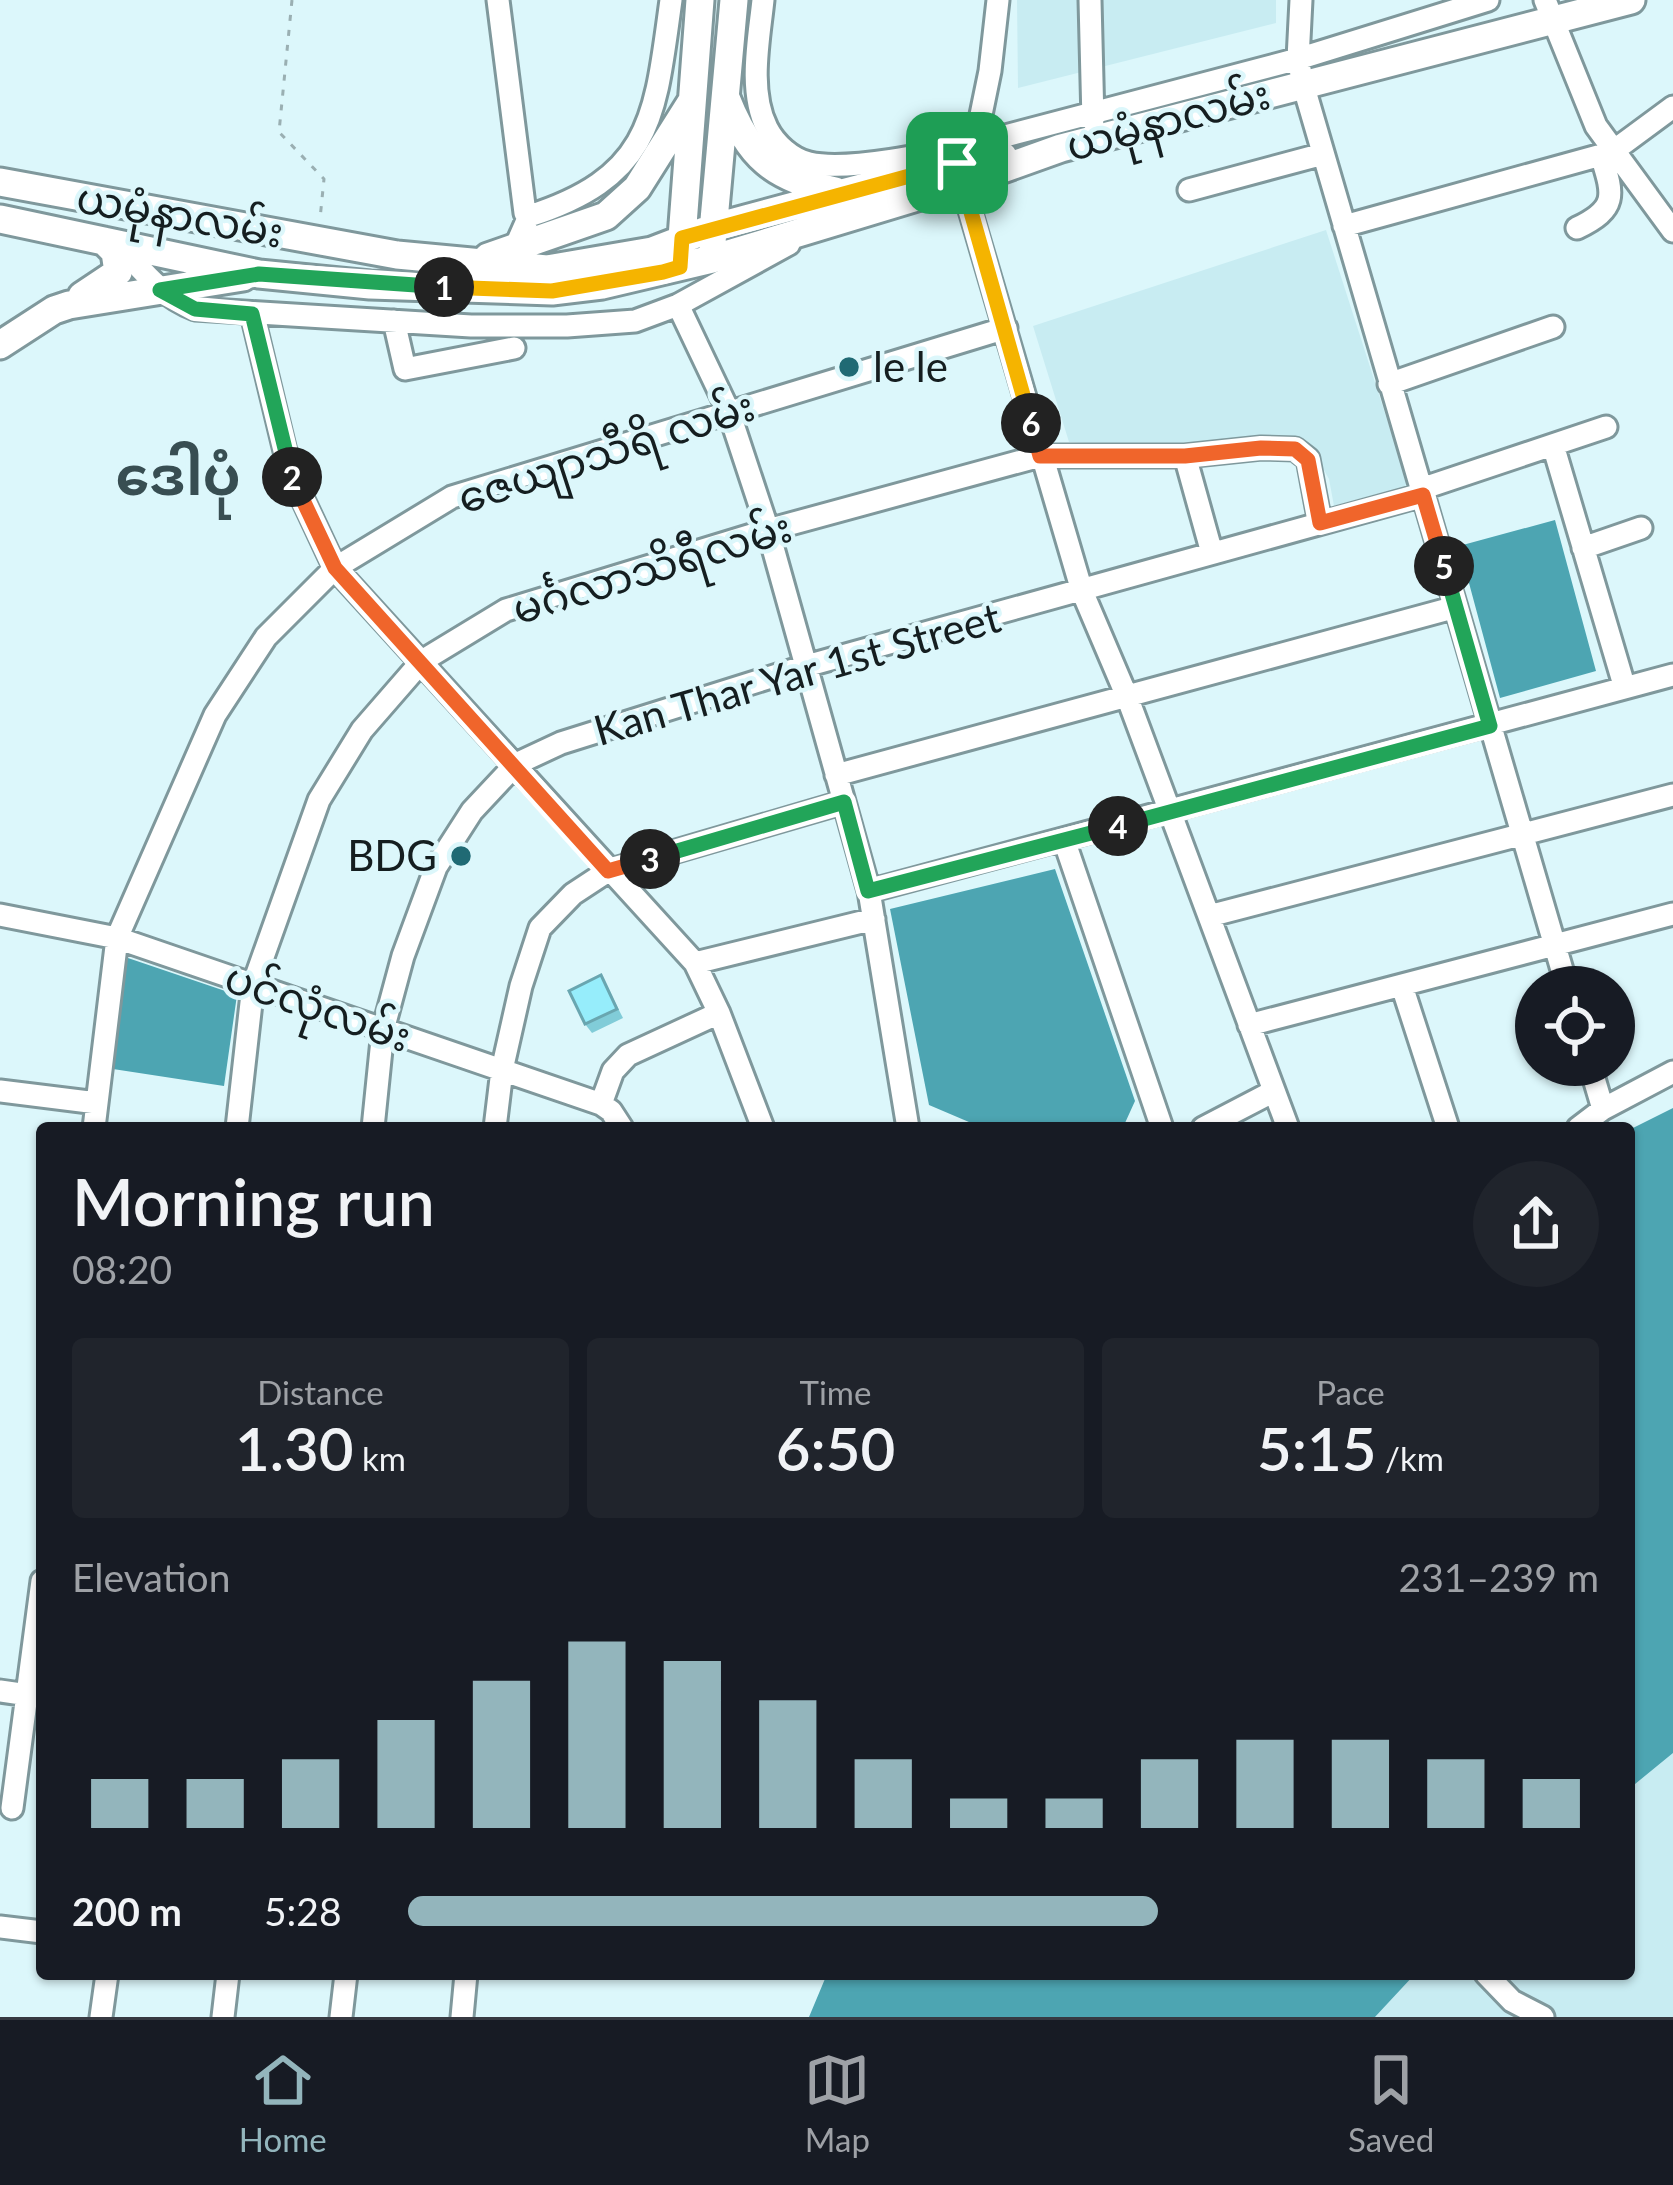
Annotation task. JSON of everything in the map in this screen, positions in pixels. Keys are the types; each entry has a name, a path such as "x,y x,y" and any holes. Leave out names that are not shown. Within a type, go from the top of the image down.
{"main road":[{"path":"680,267 700,0"},
{"path":"712,259 734,0"},
{"name":"ယမုံနာလမ်း","path":"0,182 398,255 547,269 652,251 712,228 962,160 1061,148 1094,125 1300,71 1549,10 1631,0"},
{"path":"724,94 740,134 766,163 801,184 842,193"},
{"path":"467,263 606,216 637,188 690,104"},
{"name":"ယမုံနာလမ်း","path":"0,219 259,274 370,285 552,291 602,285 712,259 832,220 962,160"},
{"path":"69,305 118,272 111,243"},
{"path":"0,345 53,310 69,305 259,274"}],"street":[{"path":"498,0 525,213 530,216"},
{"path":"514,250 530,216 565,205 618,170 649,126 671,0"},
{"path":"764,0 758,92 767,129 787,151 811,163 826,164 962,160 1094,125 1090,0"},
{"path":"998,0 990,71 962,160 1040,456 1082,592 1172,812 1286,1122"},
{"path":"1300,0 1300,71 1561,966"},
{"path":"1300,71 1488,0"},
{"path":"1549,10 1606,153 1610,184 1609,204 1600,218 1577,228"},
{"path":"1344,226 1606,153 1673,107"},
{"path":"1606,153 1673,230"},
{"path":"1189,190 1323,154"},
{"path":"111,243 160,290 195,309 567,326 635,321 678,305 832,220"},
{"path":"678,305 729,412 768,530 868,891 907,1122"},
{"path":"252,314 290,472 335,568 694,963 719,1013 761,1122"},
{"path":"394,321 405,368 514,347"},
{"path":"1388,384 1553,327"},
{"name":"ဇေယျာသီရိ လမ်း","path":"95,1122 117,938 215,715 266,637 335,568 452,497 1006,328"},
{"name":"Kan Thar Yar 1st Street","path":"516,764 561,743 806,666 1320,523 1606,427"},
{"path":"1553,445 1624,685"},
{"name":"မင်္ဂလာသိရီလမ်း","path":"237,1122 253,985 319,800 362,730 422,661 506,610 768,530 1040,456 1185,456 1295,449 1308,460 1320,523"},
{"path":"1185,456 1212,554"},
{"path":"1583,548 1642,528"},
{"path":"836,775 1456,607"},
{"path":"868,891 1673,674"},
{"path":"374,1122 383,1030 403,956 436,867 472,811 516,764"},
{"path":"1210,916 1673,795"},
{"path":"496,1122 521,986 540,928 573,894 608,871 844,802"},
{"path":"1064,840 1160,1122"},
{"name":"ပင်လုံလမ်း","path":"0,915 117,938 502,1070 611,1118"},
{"path":"694,963 874,919"},
{"path":"1249,1025 1671,921"},
{"path":"1402,986 1446,1122"},
{"path":"611,1118 613,1071 628,1055 719,1013"},
{"path":"1586,1122 1673,1072"},
{"path":"1596,1086 1603,1109"},
{"path":"0,1091 97,1103"},
{"path":"1214,1122 1274,1091"},
{"path":"0,1691 34,1696 12,1808"},
{"path":"0,1927 36,1930"},
{"path":"101,2017 105,1980"},
{"path":"223,2017 227,1980"},
{"path":"341,2017 345,1980"},
{"path":"462,2017 465,1980"},
{"path":"1492,1980 1513,2001 1544,2017"}],"path":[{"path":"292,0 279,131 324,178 316,238"}],"shaded area":[{"path":"1017,0 1276,0 1276,23 1018,88"},
{"path":"1326,230 1408,485 1334,506 1329,479 1316,456 1069,442 1033,326"},
{"path":"1673,1753 1673,2017 1375,2017 1409,1980 1635,1980 1635,1784"}],"water":[{"path":"1555,520 1596,671 1500,698 1459,546"},
{"path":"1055,869 1135,1101 1125,1122 969,1122 929,1105 890,909"},
{"path":"125,957 237,995 224,1086 113,1069"},
{"path":"1673,1108 1673,1753 1635,1784 1635,1127"},
{"path":"824,1980 1409,1980 1375,2017 809,2017"}],"building":[{"path":"601,975 617,1009 585,1024 569,991"}],"place":[{"name":"le le","path":"849,367"},
{"name":"BDG","path":"461,856"}],"district":[{"name":"ဒေါပုံ","path":"178,476"}],"route":[{"path":"957,163 1040,456 1185,456 1295,449 1308,460 1320,523 1423,495 1490,726 868,891 844,802 608,871 335,568 290,472 252,314 195,309 160,290 259,274 370,285 552,291 602,285 680,267 682,238 957,163"}]}
